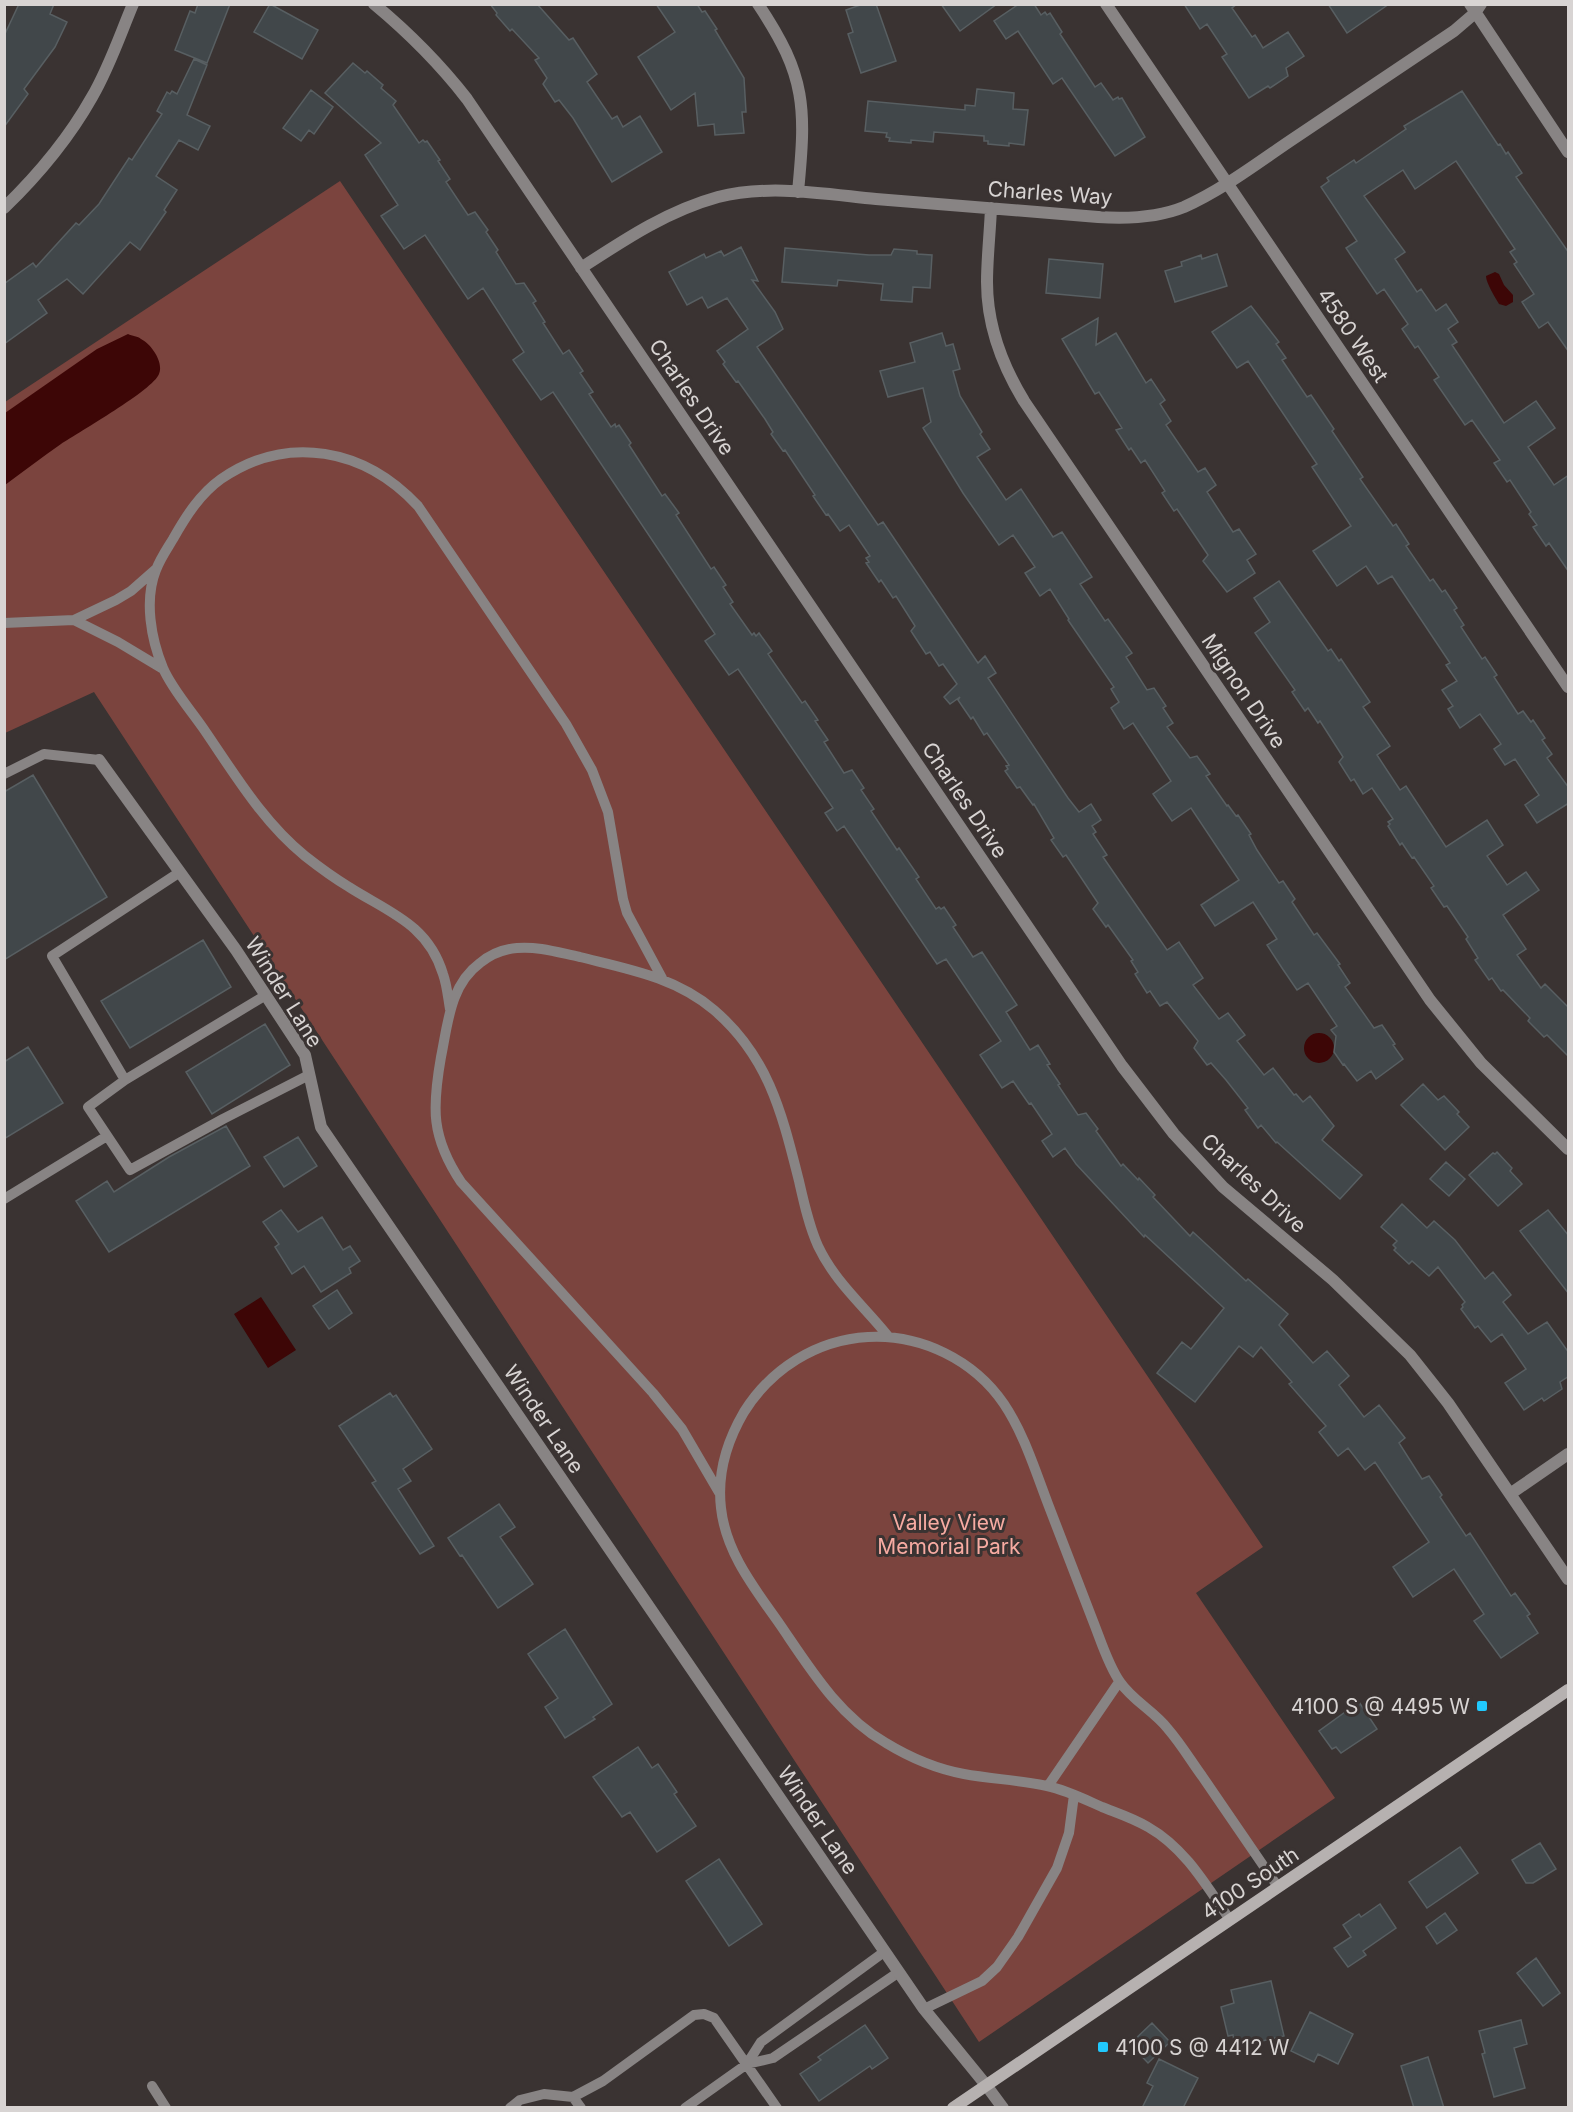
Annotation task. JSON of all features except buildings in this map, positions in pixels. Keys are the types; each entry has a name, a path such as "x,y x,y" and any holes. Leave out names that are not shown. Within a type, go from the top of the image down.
{"main road":[{"name":"4100 South","path":"953,2108 1569,1690"}],"street":[{"path":"4,208 32,180 76,123 105,72 134,4"},
{"name":"Charles Drive","path":"374,4 422,46 446,72 486,127 1122,1066 1148,1101 1174,1134 1223,1187 1333,1280 1410,1355 1448,1403 1569,1579"},
{"path":"758,4 785,48 798,84 803,124 798,192"},
{"name":"4580 West","path":"1106,4 1569,687"},
{"path":"1475,7 1569,152"},
{"name":"Charles Way","path":"581,268 648,225 697,204 742,193 798,192 1098,218 1139,217 1183,207 1227,183 1454,31 1475,7"},
{"name":"Mignon Drive","path":"991,208 987,283 989,305 999,350 1006,369 1024,401 1430,1000 1482,1064 1569,1149"},
{"name":"Winder Lane","path":"99,760 180,872 304,1054 321,1127 884,1952 924,2009 1003,2108"},
{"path":"1510,1494 1569,1454"}],"lane":[{"path":"450,1010 443,974 420,933 398,914 350,888 326,871 286,838 258,807 163,669 150,617 150,598 156,569 183,522 203,496 221,479 257,461 283,454 325,453 344,457 394,483 418,506 566,724 584,755 608,812 619,885 625,906 662,978"},
{"path":"4,623 74,620 131,591 156,569"},
{"path":"74,620 118,642 163,669"},
{"path":"4,774 44,754 99,760"},
{"path":"125,1080 51,956 180,872"},
{"path":"721,1494 682,1429 653,1393 461,1182 452,1168 439,1136 435,1106 436,1084 450,1010 456,993 471,970 504,950 519,948 550,950 662,978 686,990 712,1009 737,1033 767,1077 782,1112 809,1220 818,1246 839,1281 888,1336"},
{"path":"266,996 125,1080 88,1107 130,1170 309,1075"},
{"path":"4,1198 107,1136"},
{"path":"1230,1920 1189,1862 1165,1838 1137,1821 1048,1786 959,1773 926,1762 890,1746 856,1723 822,1684 742,1570 725,1527 721,1494 723,1461 729,1442 745,1412 766,1384 800,1356 835,1342 861,1337 888,1336 927,1345 963,1363 985,1382 1004,1404 1023,1441 1119,1682 1167,1727 1278,1887"},
{"path":"1048,1786 1119,1682"},
{"path":"924,2009 982,1981 997,1967 1018,1937 1058,1868 1069,1833 1074,1795"},
{"path":"747,2064 760,2042 884,1952"},
{"path":"685,2108 747,2064 773,2058 899,1972"},
{"path":"510,2108 520,2100 544,2094 573,2097 603,2081 694,2015 704,2014 714,2018 777,2108"},
{"path":"152,2086 166,2108"},
{"path":"573,2097 581,2108"}],"green space":[{"name":"Valley View Memorial Park","path":"340,181 1263,1547 1196,1593 1335,1798 979,2042 94,692 5,733 5,402"}],"shaded area":[{"path":"1495,272 1499,274 1504,285 1513,295 1513,302 1506,306 1499,304 1487,282 1486,276"},
{"path":"128,334 145,341 156,354 160,369 154,381 130,400 61,444 5,485 5,413 97,349"},
{"path":"1319,1033 1325,1034 1333,1042 1333,1054 1325,1062 1319,1063 1313,1062 1305,1054 1304,1048 1305,1042 1313,1034"},
{"path":"261,1297 296,1350 268,1368 234,1314"}],"place":[{"name":"4100 S @ 4495 W","path":"1482,1706"},
{"name":"4100 S @ 4412 W","path":"1103,2047"}]}
